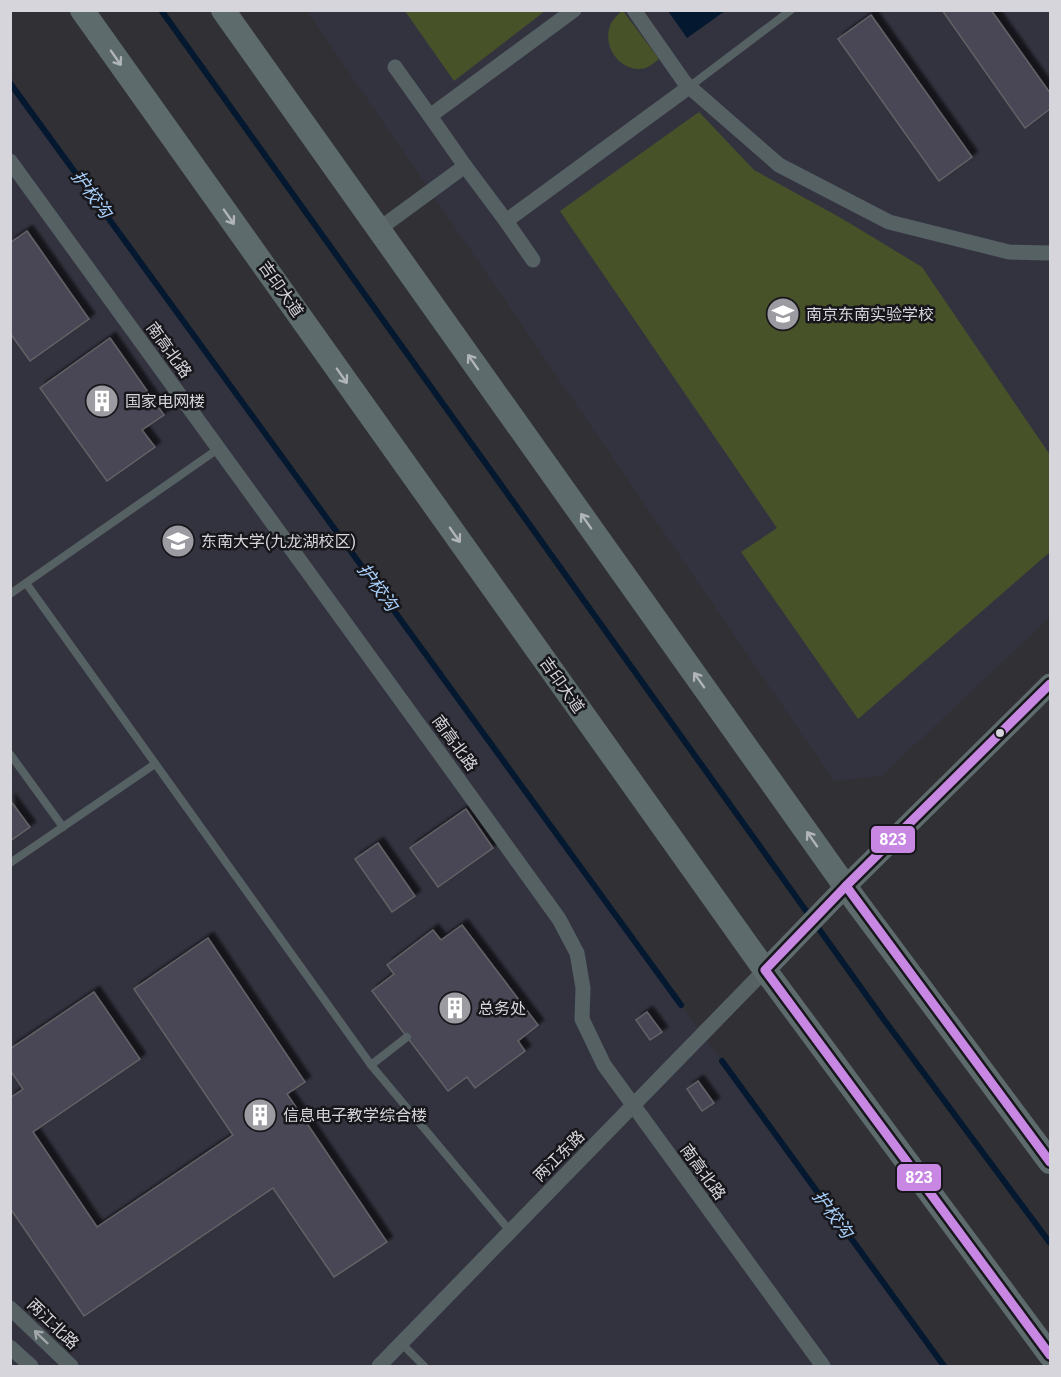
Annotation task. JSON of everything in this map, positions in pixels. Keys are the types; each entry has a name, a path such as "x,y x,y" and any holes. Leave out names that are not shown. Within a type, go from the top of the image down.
{"main road":[{"name":"吉印大道","path":"82,10 765,970 1050,1354"},
{"path":"223,10 846,886 1050,1162"}],"street":[{"path":"429,116 574,10"},
{"path":"634,10 685,83 779,165 889,222 1009,252 1050,253"},
{"path":"395,67 533,260"},
{"path":"506,221 689,87"},
{"name":"南高北路","path":"10,161 559,919 577,953 583,988 582,1019 604,1065 823,1366"},
{"path":"379,229 465,166"},
{"path":"765,970 846,886 1050,684"},
{"name":"两江东路","path":"379,1366 765,970"},
{"name":"两江北路","path":"10,1308 71,1366"},
{"path":"12,1350 31,1366"}],"lane":[{"path":"689,87 791,10"},
{"path":"10,594 218,448"},
{"path":"26,583 371,1065 510,1231"},
{"path":"10,754 63,827"},
{"path":"10,863 155,764"},
{"path":"371,1065 407,1037"},
{"path":"401,1343 424,1366"}],"shaded area":[{"name":"南京东南实验学校","path":"307,11 1050,11 1050,617 882,776 834,781"},
{"name":"东南大学(九龙湖校区)","path":"10,77 681,1005 944,1366 11,1366"}],"green space":[{"path":"622,10 659,59 646,68 637,69 623,64 613,54 610,47 608,33 610,26"},
{"path":"405,11 545,11 454,81"},
{"path":"699,112 754,170 841,218 922,267 1050,455 1050,552 858,719 741,552 777,528 560,211"}],"water":[{"path":"668,11 725,11 687,38"}],"building":[{"path":"942,10 991,10 1050,93 1050,109 1025,128"},
{"path":"871,15 972,157 939,181 838,39"},
{"path":"27,231 89,319 30,361 10,333 10,243"},
{"name":"国家电网楼","path":"110,338 164,415 142,430 155,447 107,481 40,388"},
{"path":"10,800 30,827 10,841"},
{"path":"466,809 493,848 438,887 410,848"},
{"path":"378,843 415,896 392,912 355,859"},
{"name":"总务处","path":"462,925 538,1025 518,1041 525,1051 475,1088 467,1077 448,1091 372,991 394,974 387,965 433,930 441,940"},
{"name":"信息电子教学综合楼","path":"208,938 305,1082 287,1094 387,1242 334,1277 273,1188 84,1316 10,1208 10,1098 23,1089 10,1070 10,1049 94,992 140,1059 33,1132 97,1227 233,1135 134,989"},
{"path":"647,1012 662,1032 650,1040 636,1020"},
{"path":"698,1081 714,1103 702,1111 687,1089"}],"waterway":[{"path":"161,10 882,1017 1050,1243"},
{"name":"护校沟","path":"10,83 681,1005"},
{"name":"护校沟","path":"722,1061 944,1366"}],"transit line":[{"name":"823","path":"1050,684 846,886 765,970 1050,1355"},
{"name":"823","path":"846,886 1050,1162"}],"place":[{"name":"南京东南实验学校","path":"783,314"},
{"name":"国家电网楼","path":"102,401"},
{"name":"东南大学(九龙湖校区)","path":"178,541"},
{"name":"总务处","path":"455,1008"},
{"name":"信息电子教学综合楼","path":"260,1115"}]}
